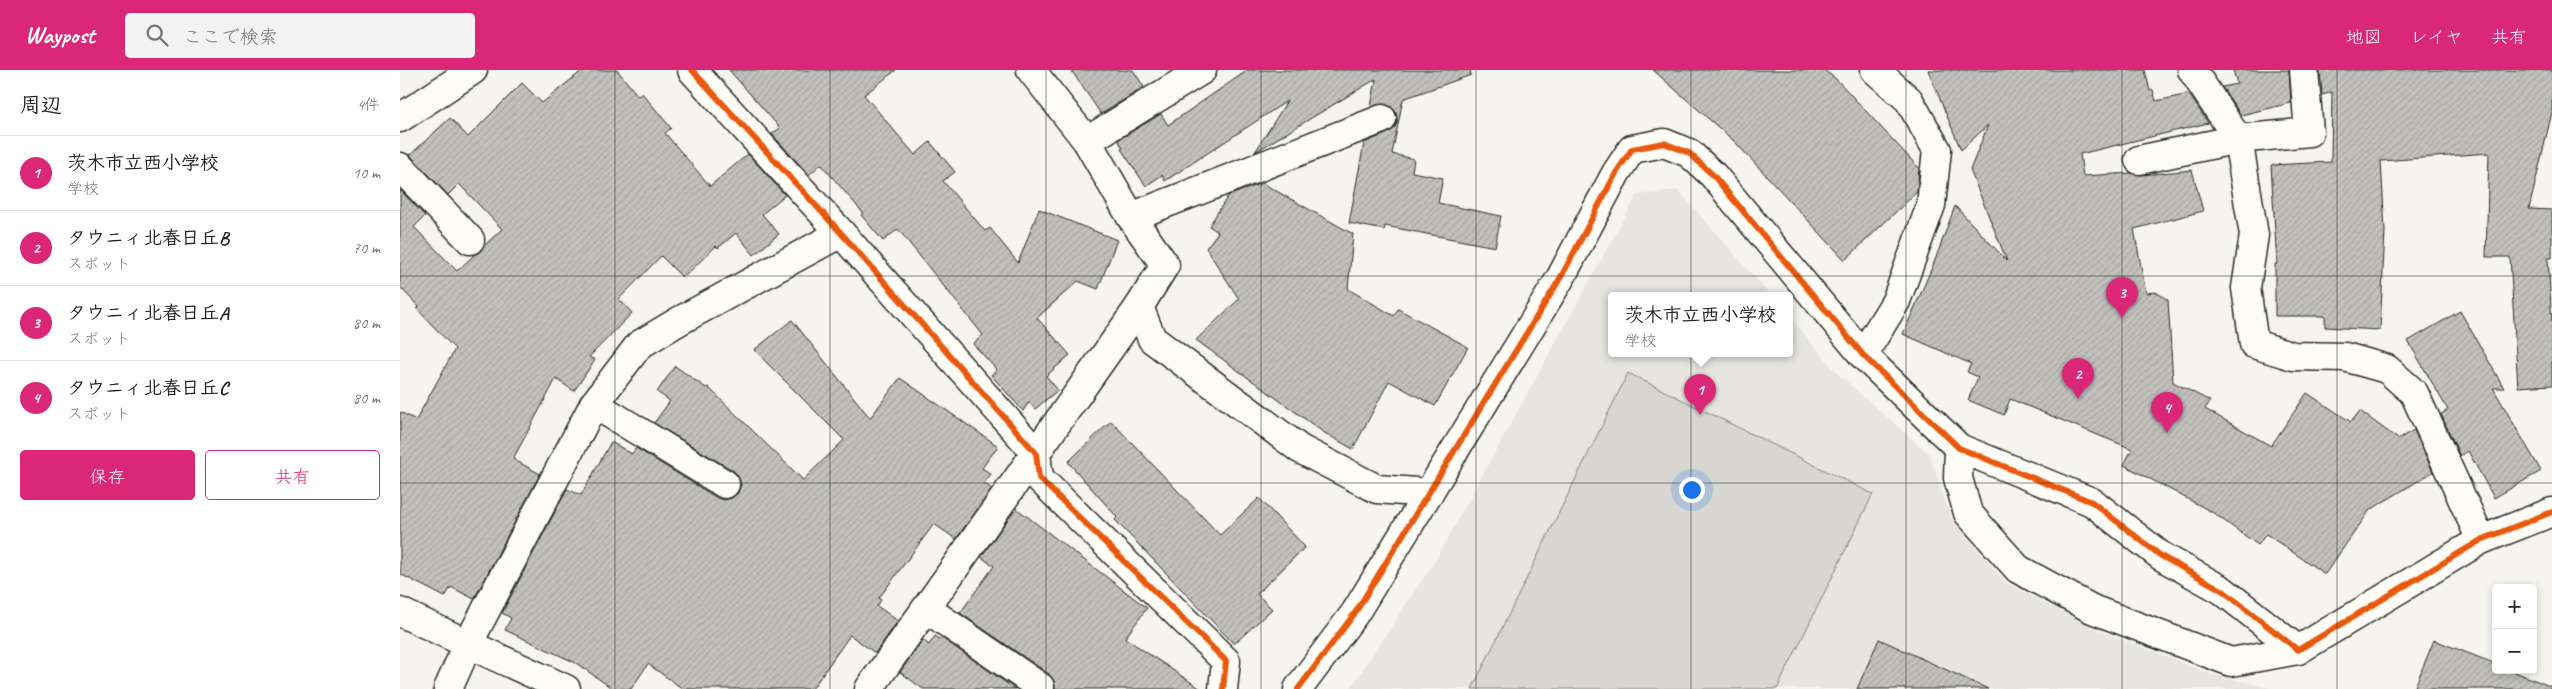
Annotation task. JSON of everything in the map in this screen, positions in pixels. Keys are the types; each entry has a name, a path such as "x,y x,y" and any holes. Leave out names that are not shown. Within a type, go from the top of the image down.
{"street":[{"path":"400,118 473,70"},
{"path":"692,70 841,233 1036,453 1039,478 1226,661 1223,689"},
{"path":"869,689 1139,307 1165,265 1130,217 1087,141 1031,70"},
{"path":"1087,141 1202,70"},
{"path":"1862,355 1896,301 1931,205 1937,150 1909,100 1875,70"},
{"path":"2192,70 2238,139 2254,236 2246,288 2254,344 2293,356 2345,357 2387,369 2414,393 2481,540"},
{"path":"2139,160 2238,139 2309,132 2304,70"},
{"path":"1130,217 1382,119"},
{"path":"1298,689 1355,613 1429,493 1562,276 1616,173 1632,150 1664,143 1689,153 1713,174 1862,355 1959,448 2092,502 2160,556 2222,590 2298,650"},
{"path":"400,167 470,240"},
{"path":"448,689 468,644 594,404 639,345 679,321 841,233"},
{"path":"1139,307 1152,339 1300,450 1377,489 1429,493"},
{"path":"594,404 725,484"},
{"path":"1959,448 1958,478 1968,513 2018,569 2092,609 2231,662 2298,650 2481,540 2552,512"},
{"path":"927,609 1040,687"},
{"path":"400,612 566,689"}],"shaded area":[{"path":"1678,190 1767,292 1608,292 1608,357 1793,357 1793,322 1840,376 1929,454 1951,518 2006,583 2094,628 2211,674 2274,689 1350,689 1436,559 1637,195"},
{"path":"1628,373 1873,494 1777,689 1472,689"}],"building":[{"path":"583,70 617,70 638,96 642,93 671,128 665,133 710,186 748,154 785,195 762,214 779,234 754,255 736,233 718,248 716,246 683,278 661,256 619,299 632,313 589,357 595,360 574,391 556,379 513,459 540,474 474,599 451,587 445,597 400,574 400,412 416,420 455,349 417,309 419,307 400,287 400,190 425,216 414,227 457,271 502,229 459,184 448,195 410,155 450,118 468,137 522,83 542,103"},
{"path":"729,70 896,70 864,95 915,155 930,142 955,172 943,181 985,231 990,228 1018,263 1039,209 1117,240 1098,289 1078,281 1037,318 1070,355 1046,376 1058,390 1035,409 1029,402 1023,411 991,375 997,370 973,344 983,335 898,229 883,241 861,215 863,213 821,164 809,175 772,134 780,128"},
{"path":"1071,70 1133,70 1144,87 1101,114"},
{"path":"1248,70 1470,70 1471,75 1403,99 1392,154 1414,159 1412,172 1443,178 1438,203 1501,216 1495,247 1385,226 1384,230 1349,223 1364,143 1388,133 1394,129 1397,122 1396,113 1391,107 1384,104 1371,107 1376,79 1255,152 1287,101 1165,181 1162,175 1146,186 1121,149 1123,148 1118,140 1161,114 1168,125"},
{"path":"1653,70 1824,70 1836,79 1919,168 1917,192 1845,260 1735,142"},
{"path":"1928,70 2145,70 2150,91 2153,90 2156,101 2189,94 2208,123 2080,154 2083,176 2132,173 2142,175 2192,170 2203,211 2134,229 2146,293 2156,292 2168,300 2173,382 2210,401 2205,409 2271,446 2307,393 2351,422 2360,411 2398,439 2414,430 2433,472 2370,510 2325,574 2266,534 2258,545 2212,512 2124,465 2132,449 2010,399 2004,415 1968,400 1978,377 1967,372 1971,364 1903,334 1934,263 1955,206 2007,261 1970,170 1988,125 1961,150"},
{"path":"2233,70 2289,70 2291,103 2241,115 2222,87 2237,84"},
{"path":"2320,70 2552,70 2552,112 2529,209 2552,210 2552,258 2548,258 2552,324 2552,385 2518,387 2510,257 2486,257 2489,153 2381,161 2385,231 2380,330 2325,327 2325,316 2275,316 2275,264 2277,264 2271,165 2331,162 2332,92 2322,95"},
{"path":"1262,183 1353,234 1348,289 1394,316 1398,309 1468,347 1435,406 1389,381 1353,449 1323,432 1196,340 1239,299 1206,248 1218,232 1209,226 1228,196"},
{"path":"2460,311 2504,388 2493,388 2541,471 2494,498 2468,451 2460,456 2441,414 2448,410 2408,341"},
{"path":"792,320 870,418 900,378 998,446 982,468 991,474 984,483 992,489 956,539 934,524 879,598 881,600 877,606 898,621 875,653 850,635 812,689 683,689 648,664 631,689 613,689 576,663 505,630 511,618 502,613 567,489 581,495 611,442 632,454 636,448 717,498 724,500 732,498 738,493 741,484 734,471 654,423 670,401 657,392 675,366 706,388 708,387 803,480 844,440 754,350"},
{"path":"1111,421 1220,535 1259,498 1305,547 1257,594 1272,609 1234,644 1115,520 1117,517 1068,462"},
{"path":"1016,508 1147,608 1125,638 1201,689 1055,689 1054,681 1049,674 960,613 994,566 981,557"},
{"path":"935,636 941,640 942,638 1015,689 923,689 900,672 923,640 929,645"},
{"path":"1879,639 1988,689 1857,689"},
{"path":"2434,640 2492,662 2492,674 2520,674 2552,687 2552,689 2414,689"}],"cycle path":[{"path":"692,70 841,233 1036,453 1039,478 1226,661 1223,689"},
{"path":"1298,689 1355,613 1561,277 1616,173 1632,149 1664,143 1689,153 1713,175 1863,355 1959,448 2092,502 2161,556 2222,590 2298,650 2481,540 2552,512"}],"place":[{"name":"タウニィ北春日丘A","path":"2122,318"},
{"name":"タウニィ北春日丘B","path":"2078,399"},
{"name":"茨木市立西小学校","path":"1700,415"},
{"name":"タウニィ北春日丘C","path":"2167,433"}]}
